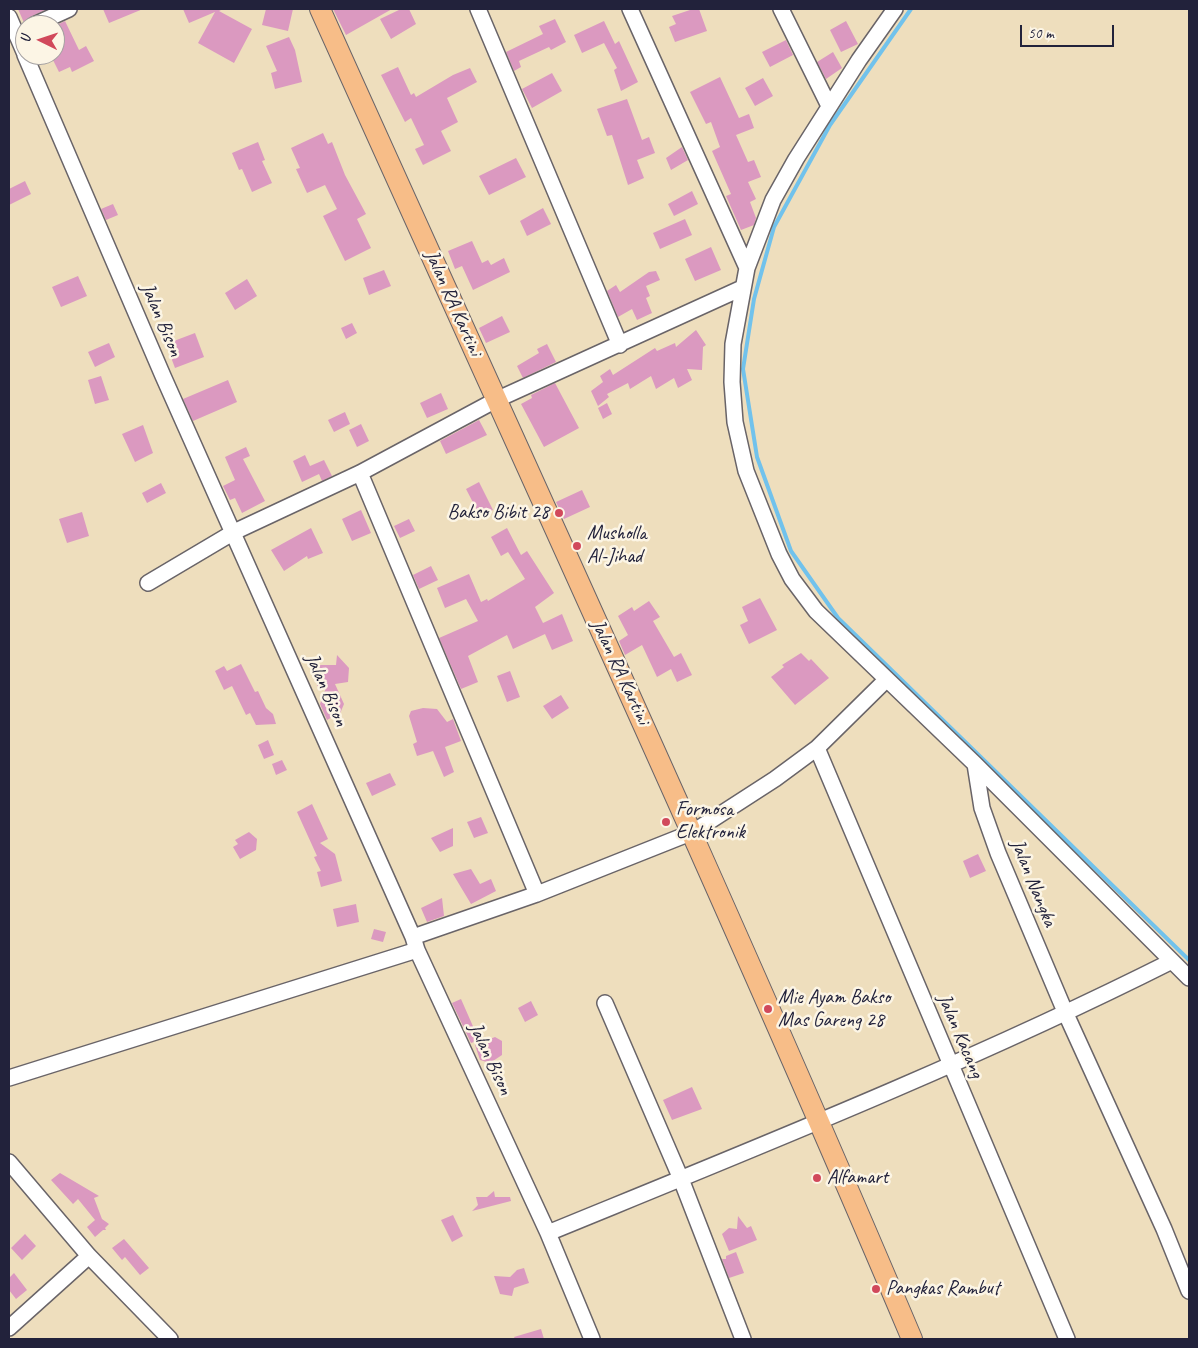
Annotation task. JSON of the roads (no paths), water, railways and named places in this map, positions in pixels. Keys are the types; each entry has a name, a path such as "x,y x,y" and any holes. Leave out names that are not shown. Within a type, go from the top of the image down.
{"main road":[{"name":"Jalan RA Kartini","path":"320,9 693,832 820,1120 912,1339"}],"street":[{"path":"56,15 69,9"},
{"path":"478,9 620,345"},
{"path":"630,9 747,268"},
{"path":"781,9 829,106"},
{"path":"895,9 829,106 773,200 747,268 742,288 733,344 732,382 735,422 746,471 779,554 792,579 816,611 974,764"},
{"name":"Jalan Bison","path":"9,17 15,29"},
{"name":"Jalan Bison","path":"29,65 163,376 234,532 415,943 548,1233 592,1339"},
{"path":"148,583 234,532 360,473 496,400 742,288"},
{"path":"360,473 537,894"},
{"path":"9,1078 415,943 693,832 774,779 817,748 886,680"},
{"name":"Jalan Kacang","path":"817,748 1067,1339"},
{"name":"Jalan Nangka","path":"974,764 1189,978"},
{"name":"Jalan Nangka","path":"974,764 982,808 998,853 1066,1014 1164,1229 1189,1291"},
{"path":"548,1233 950,1065 1066,1014 1172,961"},
{"path":"605,1003 680,1179 743,1339"},
{"path":"9,1162 89,1256 170,1339"},
{"path":"9,1328 89,1256"}],"waterway":[{"path":"911,9 830,125 774,227 754,299 743,369 757,457 791,551 838,618 1189,960"}],"place":[{"name":"Bakso Bibit 28","path":"559,513"},
{"name":"Musholla Al-Jihad","path":"577,546"},
{"name":"Formosa Elektronik","path":"666,822"},
{"name":"Mie Ayam Bakso Mas Gareng 28","path":"768,1009"},
{"name":"Alfamart","path":"817,1178"},
{"name":"Pangkas Rambut","path":"876,1289"}]}
